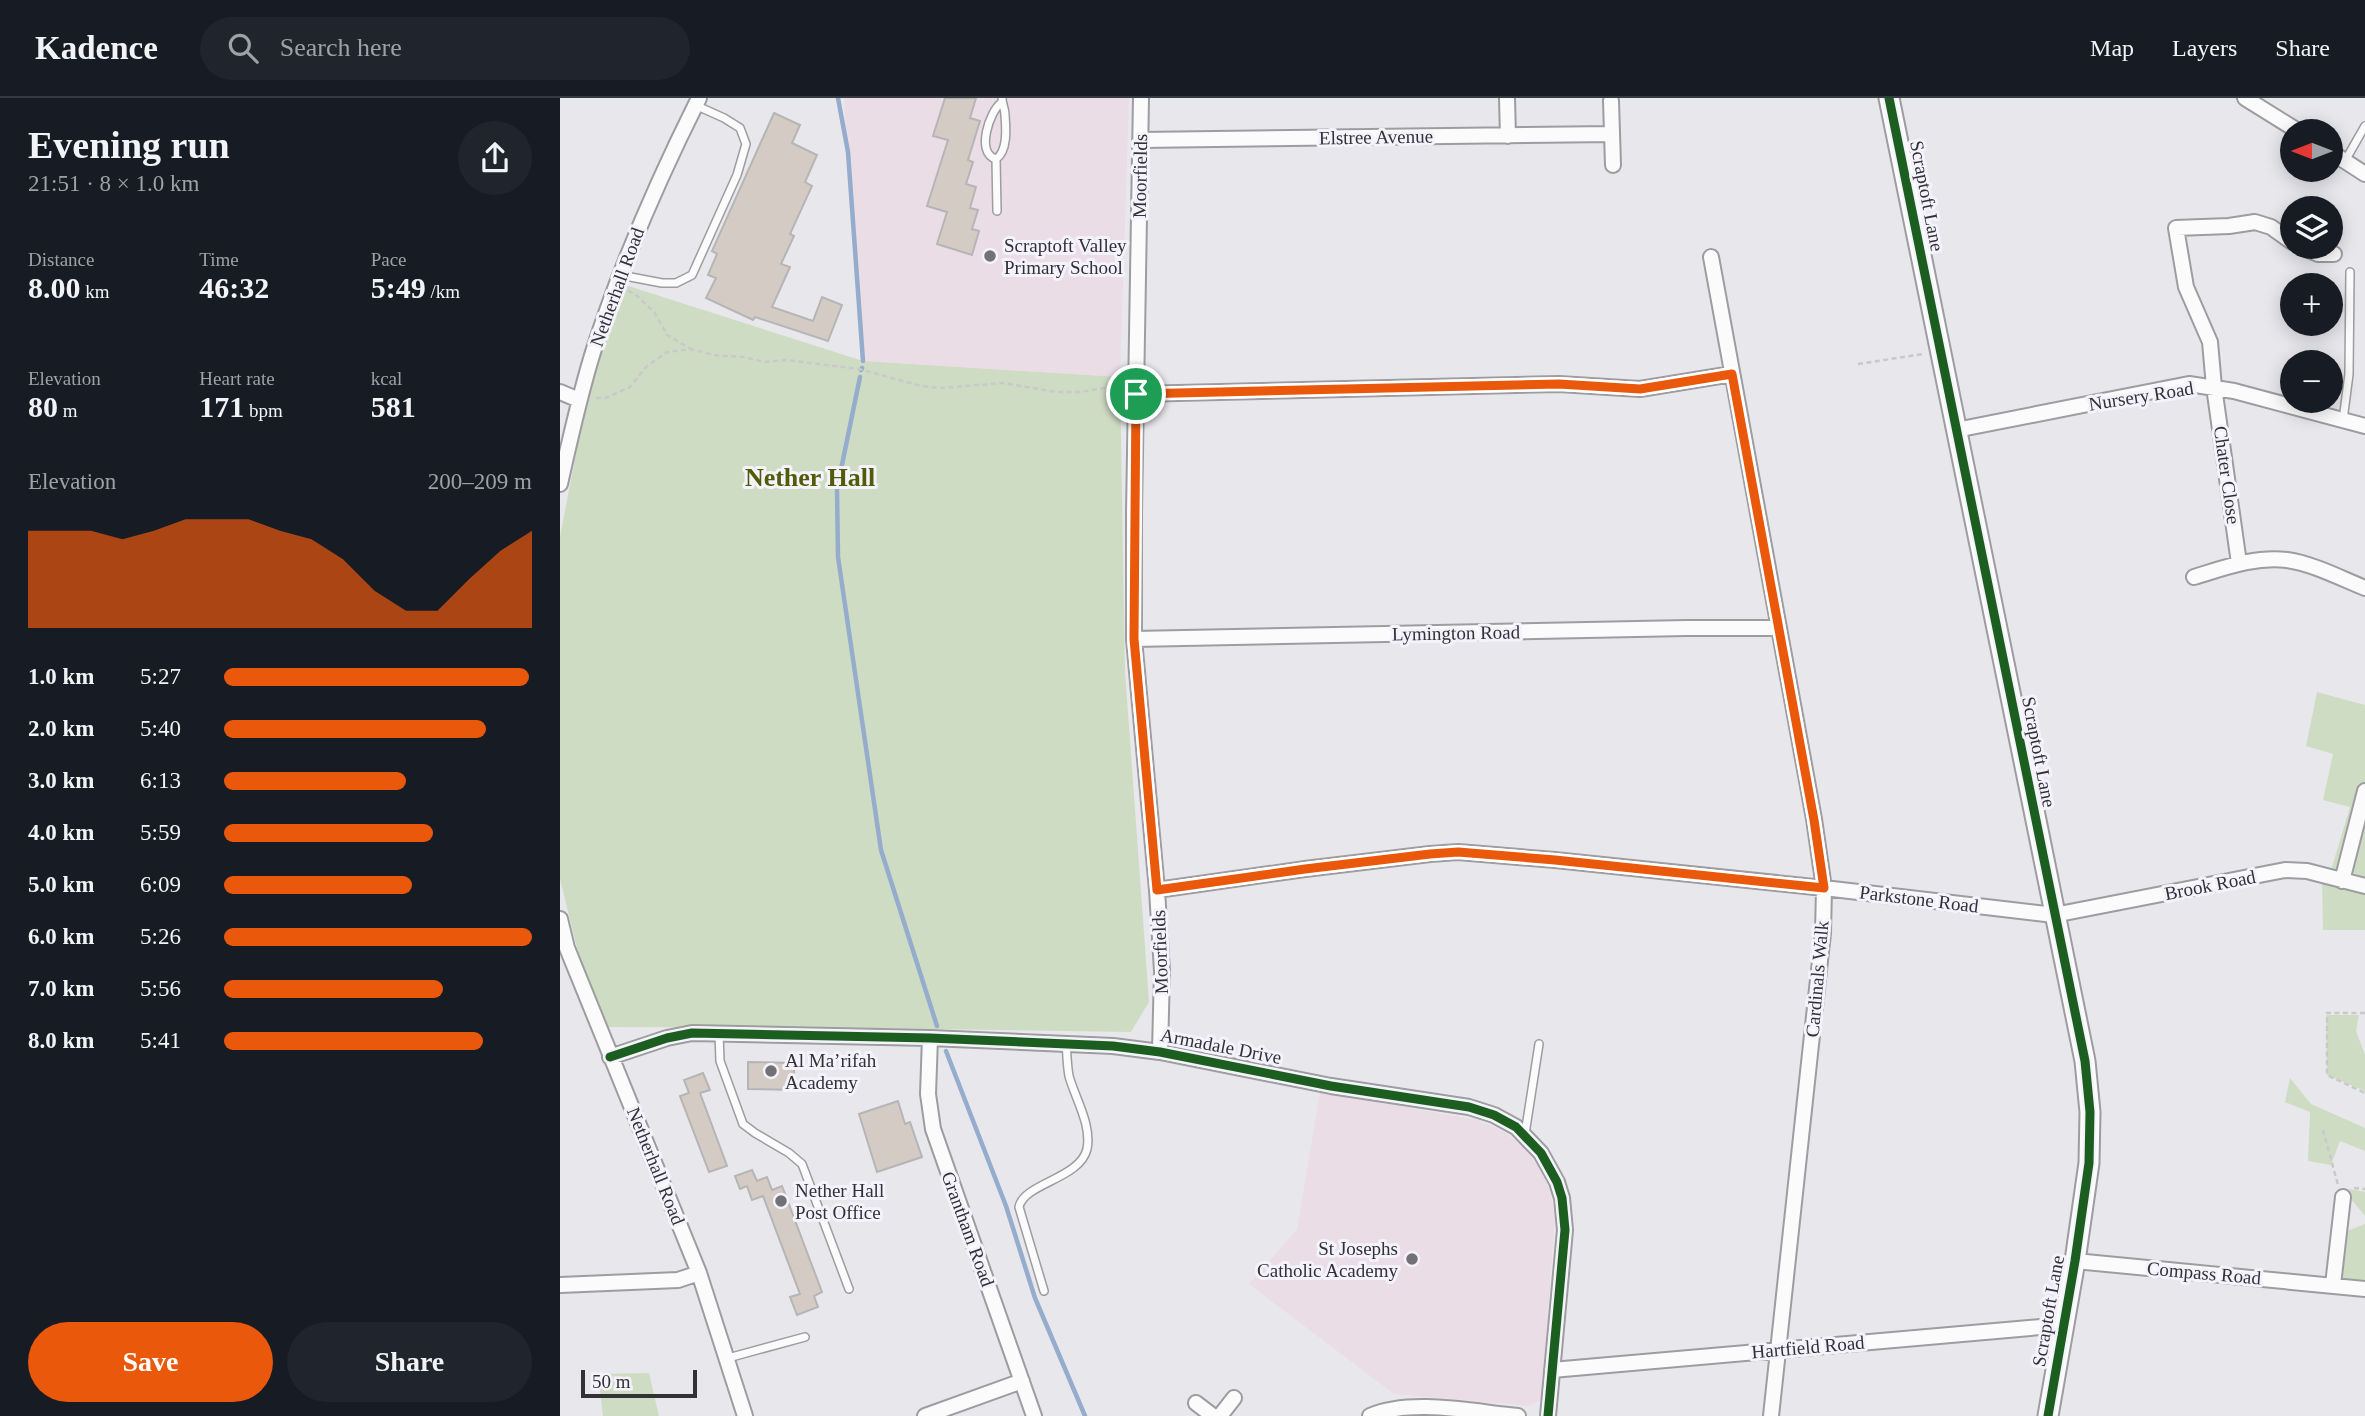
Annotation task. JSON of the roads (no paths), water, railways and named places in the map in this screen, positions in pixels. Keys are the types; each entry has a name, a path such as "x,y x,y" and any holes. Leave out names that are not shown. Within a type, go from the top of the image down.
{"street":[{"name":"Moorfields","path":"1142,98 1134,639 1163,971 1160,1052"},
{"path":"1507,98 1508,136"},
{"name":"Scraptoft Lane","path":"1889,98 2085,1060 2090,1112 2090,1163 2048,1416"},
{"path":"2245,98 2280,120"},
{"path":"1611,101 1613,165"},
{"name":"Netherhall Road","path":"560,484 579,400 617,281 635,234 697,102"},
{"name":"Elstree Avenue","path":"1140,140 1612,134"},
{"path":"2345,161 2365,174"},
{"name":"Chater Close","path":"2239,563 2210,342 2186,287 2176,228 2261,222 2280,234"},
{"name":"Cardinals Walk","path":"1711,257 1814,820 1824,888 1822,946 1772,1416"},
{"path":"1136,394 1559,384 1640,389 1732,374"},
{"name":"Nursery Road","path":"1956,430 2189,384 2214,387 2365,426"},
{"path":"560,392 579,400"},
{"path":"2194,577 2239,563 2287,560 2323,570 2365,588"},
{"name":"Lymington Road","path":"1134,639 1778,628"},
{"path":"2343,881 2365,791"},
{"name":"Parkstone Road","path":"1157,890 1305,869 1458,852 1824,888 2054,915"},
{"name":"Brook Road","path":"2054,915 2286,870 2307,871 2365,886"},
{"name":"Netherhall Road","path":"560,919 568,948 610,1056 699,1273 746,1416"},
{"name":"Armadale Drive","path":"610,1056 692,1033 1066,1043 1160,1052 1331,1086 1469,1107 1505,1121 1525,1135 1542,1153 1557,1182 1564,1214 1548,1416"},
{"name":"Grantham Road","path":"930,1038 928,1094 933,1129 1034,1416"},
{"path":"2333,1285 2340,1191"},
{"name":"Compass Road","path":"2075,1261 2365,1289"},
{"path":"560,1285 678,1280 699,1273"},
{"name":"Hartfield Road","path":"1552,1370 2064,1325"},
{"path":"925,1416 1022,1381"},
{"path":"1220,1416 1234,1398"},
{"path":"1196,1403 1213,1416"},
{"path":"1370,1416 1391,1409 1413,1407 1518,1416"}],"lane":[{"path":"996,159 988,156 985,139 996,107 1002,101 1005,111 1003,150 996,159 997,211"},
{"path":"617,281 676,284 692,275 698,263 737,175 746,144 740,128 697,102"},
{"path":"2345,161 2365,126"},
{"path":"2343,421 2349,374 2350,272"},
{"path":"719,1033 720,1062 740,1117 748,1129 789,1153 802,1164 849,1289"},
{"path":"1044,1291 1019,1207 1024,1197 1079,1164 1086,1152 1088,1136 1069,1074 1066,1043"},
{"path":"1525,1135 1539,1044"},
{"path":"728,1358 805,1337"}],"waterway":[{"path":"838,98 848,152 863,361"},
{"path":"860,377 837,489 838,557 881,850 937,1026"},
{"path":"946,1051 1006,1206 1035,1298 1085,1416"}],"place":[{"name":"Scraptoft Valley Primary School","path":"990,256"},
{"name":"Al Ma’rifah Academy","path":"771,1071"},
{"name":"Nether Hall Post Office","path":"781,1201"},
{"name":"St Josephs Catholic Academy","path":"1412,1259"}],"district":[{"name":"Nether Hall","path":"810,477"}]}
